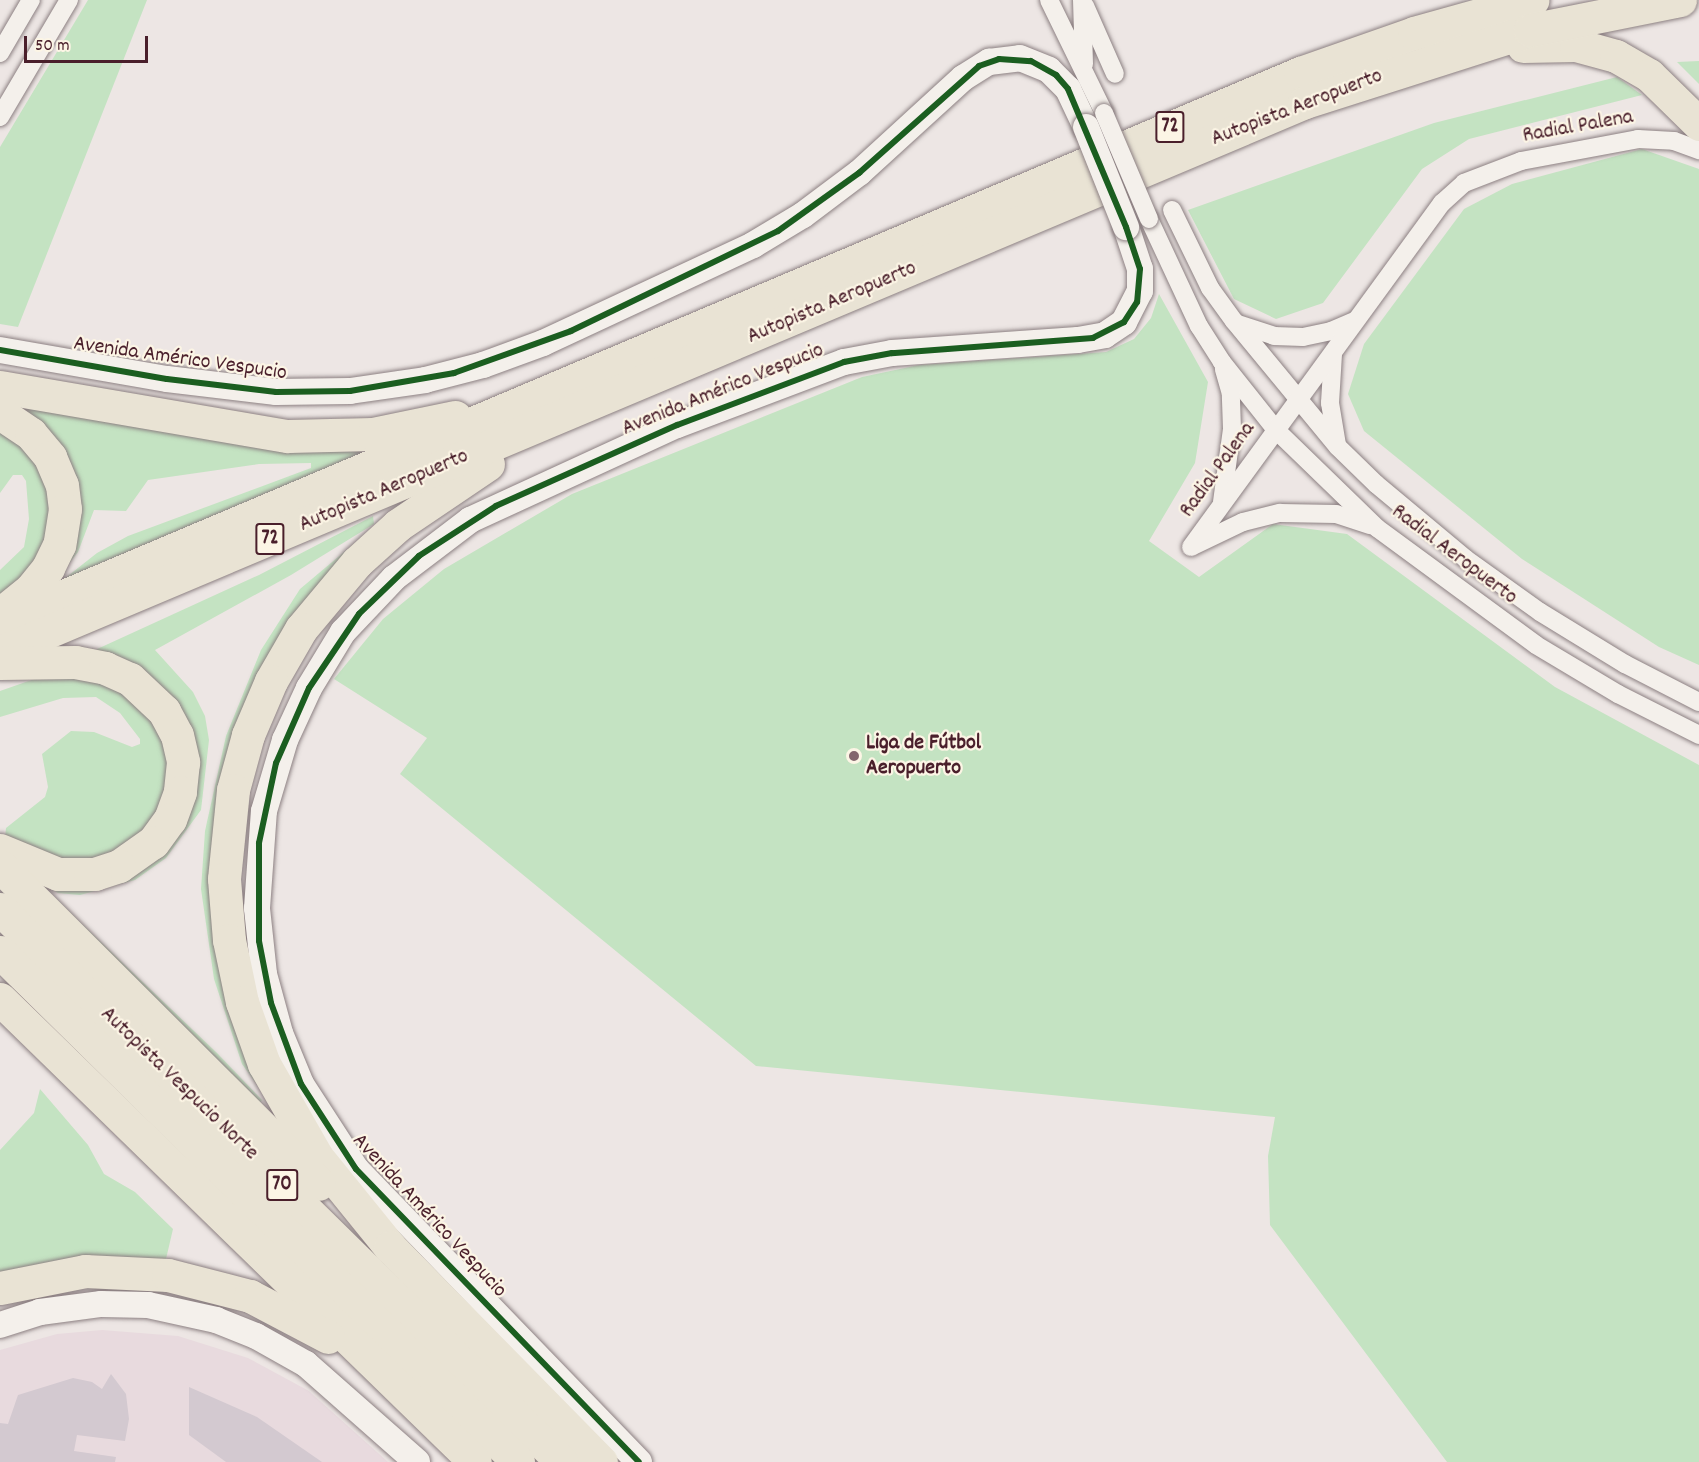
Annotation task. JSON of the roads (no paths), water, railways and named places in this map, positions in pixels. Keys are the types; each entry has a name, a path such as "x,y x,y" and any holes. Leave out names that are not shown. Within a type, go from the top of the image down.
{"highway":[{"name":"Autopista Aeropuerto","path":"0,652 1300,74 1414,33 1532,0"},
{"name":"Autopista Aeropuerto","path":"0,623 537,413 1346,87 1470,47 1577,19 1680,0"},
{"path":"1470,47 1559,45 1604,51 1649,75 1699,124"},
{"path":"0,387 244,431 315,437 537,413"},
{"path":"0,413 31,434 50,457 62,484 65,509 61,539 48,568 31,589 0,614"},
{"path":"390,1247 339,1187 295,1123 252,1034 234,970 225,910 226,849 233,790 248,735 271,681 301,629 338,583 398,525 537,413"},
{"path":"0,663 75,662 105,668 130,679 164,711 177,735 183,762 180,792 170,819 153,842 119,866 95,874 58,874 0,850"},
{"path":"0,866 294,1160 390,1247 601,1462"},
{"name":"Autopista Vespucio Norte","path":"0,909 562,1462"},
{"name":"Autopista Vespucio Norte","path":"0,952 518,1462"},
{"path":"0,999 379,1371 475,1462"},
{"path":"0,1288 57,1274 113,1270 196,1280 275,1308 379,1371"}],"street":[{"path":"0,53 31,0"},
{"path":"0,117 69,0"},
{"path":"1048,0 1091,86"},
{"path":"1082,1 1082,48 1091,86 1095,120"},
{"path":"1082,1 1115,74"},
{"name":"Avenida Américo Vespucio","path":"0,350 167,379 276,392 350,391 425,380 483,365 543,343 753,245 802,215 859,173 963,78 989,62 1020,58 1049,70 1095,120 1138,223 1140,291 1125,322 1105,335 1077,340 892,353 844,362 687,421 470,520 419,556 348,626 309,688 285,740 264,811 257,908 264,974 280,1033 301,1084 356,1169 639,1462"},
{"name":"Radial Palena","path":"1377,528 1336,514 1280,513 1243,522 1191,547 1442,203 1477,176 1521,161 1638,139 1674,141 1699,150"},
{"name":"Radial Aeropuerto","path":"1172,210 1210,288 1234,321 1338,447 1417,520 1503,586 1625,664 1699,702"},
{"name":"Radial Aeropuerto","path":"1138,223 1222,362 1276,430 1377,528 1536,645 1618,694 1699,735"},
{"path":"1234,321 1260,332 1289,337 1318,335 1356,321"},
{"path":"1333,353 1330,403 1338,447"},
{"name":"Radial Aeropuerto","path":"1221,504 1232,410 1222,362"},
{"path":"0,1325 50,1311 101,1304 148,1305 216,1320 256,1336 306,1364 417,1462"}],"place":[{"name":"Liga de Fútbol Aeropuerto","path":"854,756"}]}
